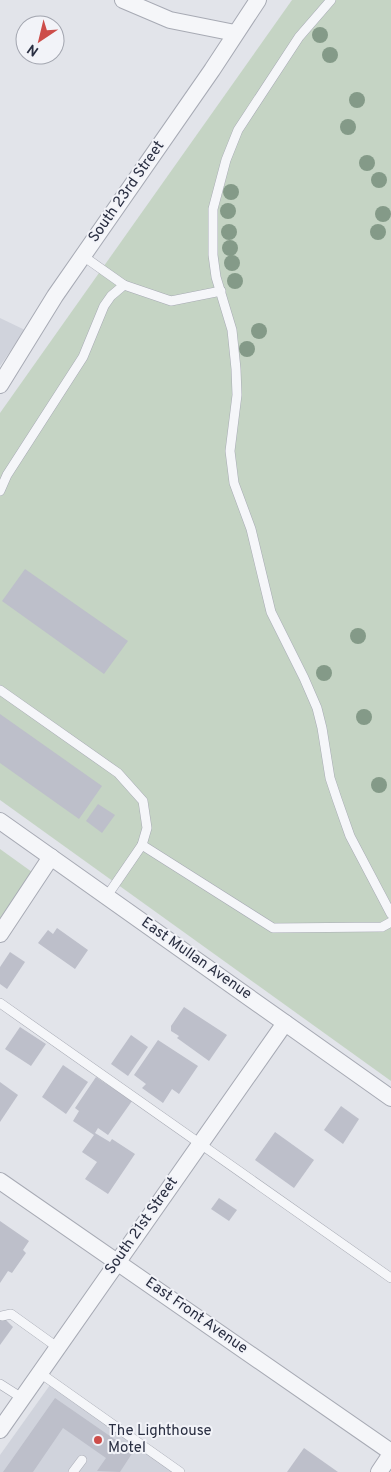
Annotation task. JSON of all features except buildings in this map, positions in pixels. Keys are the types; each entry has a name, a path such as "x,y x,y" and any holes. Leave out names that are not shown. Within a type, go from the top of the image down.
{"street":[{"path":"124,0 170,20 235,34"},
{"name":"South 23rd Street","path":"3,375 82,256 212,70 258,0"},
{"name":"East Mullan Avenue","path":"0,821 391,1098"},
{"path":"0,934 51,857"},
{"name":"South 21st Street","path":"0,1430 285,1023"},
{"name":"East Front Avenue","path":"0,1181 391,1453"},
{"path":"379,1472 391,1453"}],"lane":[{"path":"331,0 299,37 238,130 226,160 213,209 213,255 232,330 236,369 237,396 230,452 234,483 251,530 271,612 317,708 330,778 336,799 350,836 391,914"},
{"path":"82,256 124,285 171,301 221,291"},
{"path":"0,491 7,475 83,357 104,306 111,296 124,285"},
{"path":"0,690 118,773 143,801 147,828 142,845 107,896"},
{"path":"142,845 273,928 382,926 391,922"},
{"path":"0,1003 391,1278"},
{"path":"2,1316 11,1314 58,1347"},
{"path":"40,1373 180,1472"},
{"path":"0,1384 22,1398"},
{"path":"73,1472 82,1460"}],"shaded area":[{"path":"0,318 25,330 0,366"},
{"path":"50,1385 174,1472 0,1472 0,1455"}],"green space":[{"path":"292,0 391,0 391,1081 0,800 0,413"},
{"path":"0,849 32,872 0,918"}],"place":[{"name":"The Lighthouse Motel","path":"98,1440"}]}
